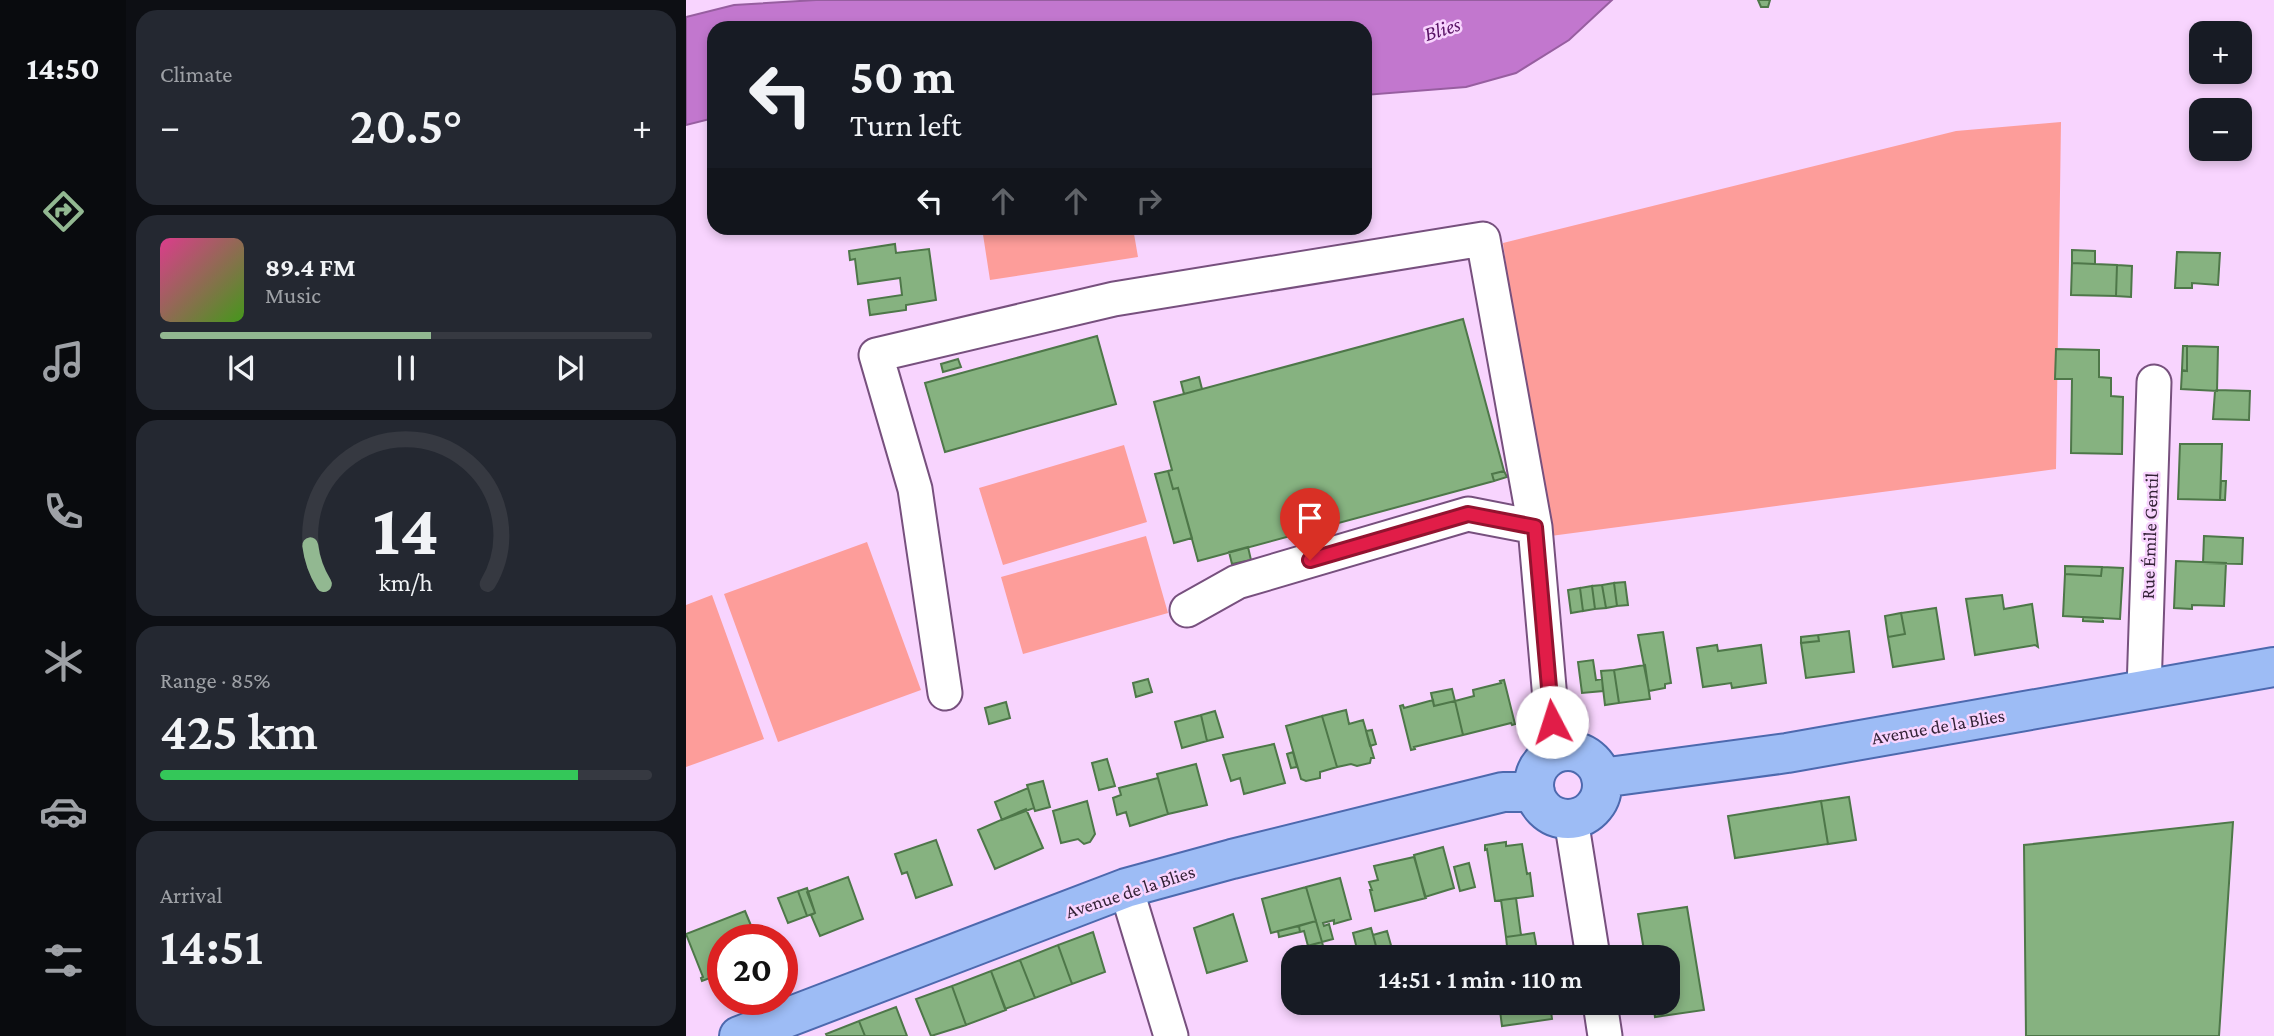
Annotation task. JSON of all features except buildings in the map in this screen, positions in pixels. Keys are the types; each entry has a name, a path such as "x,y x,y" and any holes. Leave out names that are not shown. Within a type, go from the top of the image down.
{"main road":[{"name":"Avenue de la Blies","path":"1601,778 1787,753 2274,667"},
{"path":"1563,751 1583,755 1598,768 1601,778 1602,790 1598,801 1592,810 1582,817 1561,819 1544,809 1535,792 1534,781 1544,762 1563,751"},
{"name":"Avenue de la Blies","path":"739,1036 1126,888 1503,792 1535,792"}],"street":[{"path":"945,693 915,489 876,355 1114,299 1483,239 1535,527 1552,722 1563,751"},
{"name":"Rue Émile Gentil","path":"2144,690 2154,382"},
{"path":"1187,610 1237,582 1468,514 1535,527"},
{"path":"1571,819 1591,945"},
{"path":"1126,888 1171,1036"},
{"path":"1602,1015 1605,1036"}],"shaded area":[{"path":"2061,122 2056,469 1543,537 1503,243 1956,131"},
{"path":"983,235 1134,235 1138,257 990,280"},
{"path":"1124,445 1147,522 1003,565 979,488"},
{"path":"1146,536 1168,613 1023,654 1001,577"},
{"path":"867,542 921,690 778,742 724,594"},
{"path":"712,595 764,739 686,767 686,605"}],"water":[{"name":"Blies","path":"816,0 1612,0 1569,40 1516,73 1466,87 1372,94 1372,21 707,21 707,120 686,125 686,17 734,5"}],"route":[{"path":"1310,560 1468,514 1535,527 1552,722"}]}
